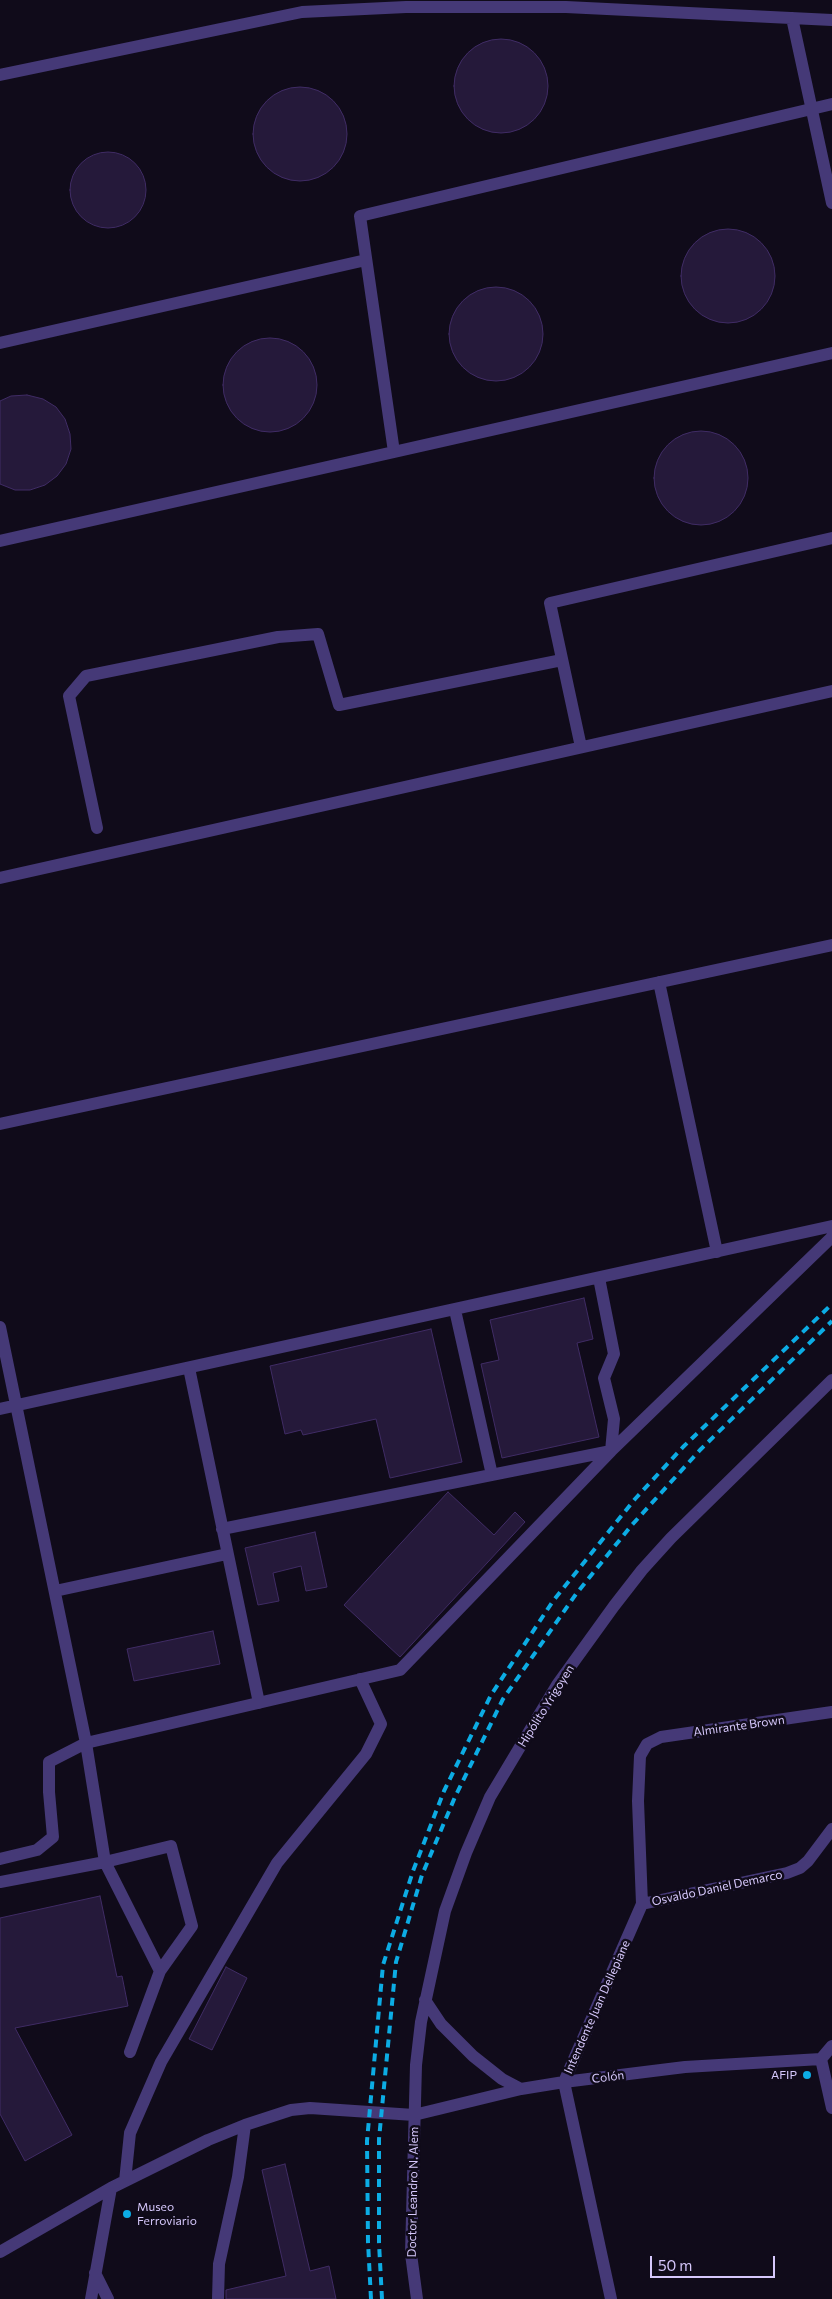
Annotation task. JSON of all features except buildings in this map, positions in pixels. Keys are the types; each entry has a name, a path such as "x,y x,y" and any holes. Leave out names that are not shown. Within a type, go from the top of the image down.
{"street":[{"path":"0,75 302,12 406,7 566,7 832,20"},
{"path":"792,18 832,203"},
{"path":"394,452 360,216 832,104"},
{"path":"0,343 366,260"},
{"path":"0,541 832,353"},
{"path":"581,747 550,603 832,538"},
{"path":"97,828 69,696 86,676 278,637 318,634 339,705 562,660"},
{"path":"0,878 832,691"},
{"path":"0,1124 832,945"},
{"path":"659,982 717,1252"},
{"path":"0,1409 832,1226"},
{"path":"0,1858 37,1850 53,1837 49,1792 49,1762 86,1743 400,1670 611,1451 832,1236"},
{"path":"599,1278 614,1354 604,1378 614,1419 611,1451"},
{"path":"455,1310 492,1475"},
{"path":"0,1327 86,1743 105,1862 160,1970"},
{"path":"188,1368 259,1703"},
{"name":"Hipólito Yrigoyen","path":"414,2115 416,2065 425,2000 445,1911 490,1797 557,1685 614,1606 671,1538 832,1380"},
{"path":"222,1529 611,1451"},
{"path":"55,1591 228,1554"},
{"path":"125,2181 130,2133 161,2062 277,1863 366,1754 381,1724 360,1679"},
{"name":"Almirante Brown","path":"647,1744 661,1737 832,1712"},
{"name":"Intendente Juan Dellepiane","path":"611,2299 564,2082 642,1904 638,1801 640,1756 647,1744"},
{"name":"Osvaldo Daniel Demarco","path":"642,1904 787,1873 800,1868 808,1861 832,1829"},
{"path":"0,1882 105,1862 171,1846 192,1926 160,1970 130,2052"},
{"path":"425,2000 441,2024 472,2056 502,2080 521,2089"},
{"path":"832,2046 821,2059 832,2108"},
{"name":"Colón","path":"0,2252 111,2188 208,2140 245,2125 291,2110 310,2108 414,2115 521,2089 564,2082 685,2067 821,2059"},
{"name":"Doctor Leandro N. Alem","path":"414,2115 411,2254 417,2299"},
{"path":"218,2299 218,2264 238,2177 245,2125"},
{"path":"91,2299 111,2188"},
{"path":"95,2273 108,2299"}],"railway":[{"path":"371,2299 368,2242 367,2141 383,1965 413,1871 444,1791 491,1695 553,1601 635,1499 683,1447 832,1304"},
{"path":"382,2299 379,2243 379,2139 396,1962 422,1875 455,1797 503,1699 576,1594 631,1526 700,1450 832,1321"}],"place":[{"name":"AFIP","path":"807,2075"},
{"name":"Museo Ferroviario","path":"127,2214"}]}
